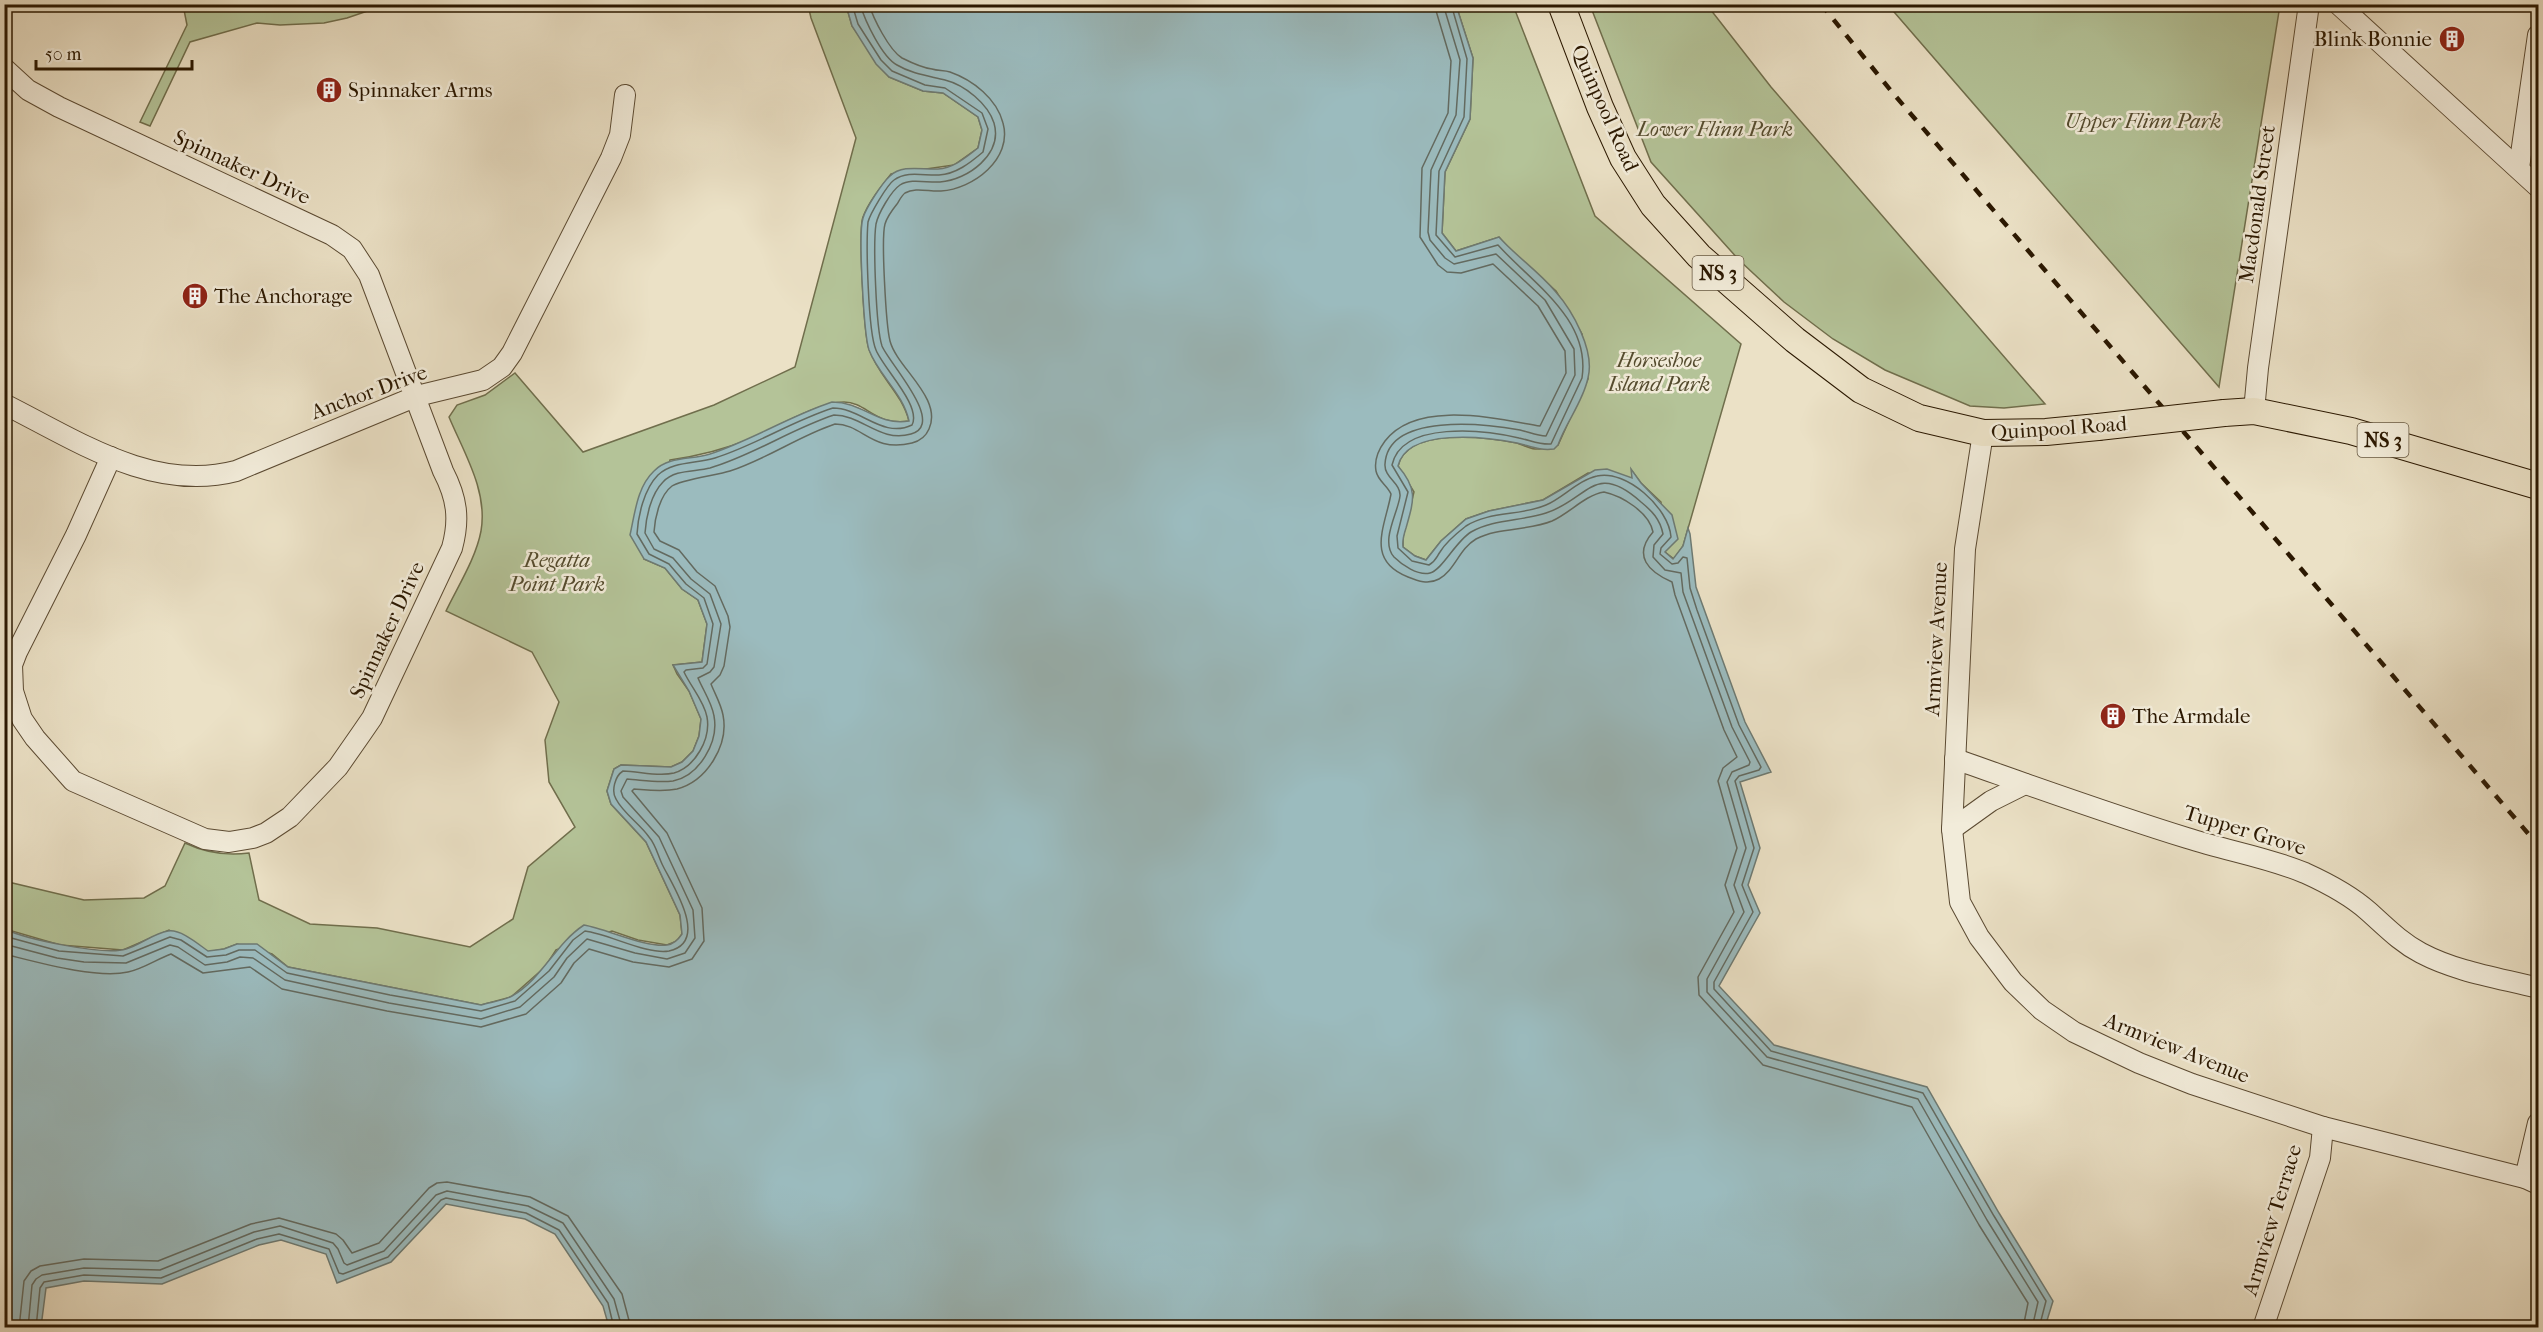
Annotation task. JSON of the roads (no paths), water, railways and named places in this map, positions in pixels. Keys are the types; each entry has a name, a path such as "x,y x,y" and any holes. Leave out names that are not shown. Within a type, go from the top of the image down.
{"main road":[{"name":"Quinpool Road","path":"1561,4 1623,158 1653,205 1699,256 1795,340 1861,390 1919,418 1983,433 2046,432 2254,411 2351,430 2538,486"}],"street":[{"name":"Macdonald Street","path":"2254,411 2309,4"},
{"path":"2338,4 2538,187"},
{"path":"2519,168 2538,35"},
{"name":"Spinnaker Drive","path":"4,68 28,90 59,107 343,241 357,255 369,275 455,496 458,518 452,548 372,718 338,767 290,817 266,833 229,842 205,839 74,781 34,738 18,708 13,692 12,665 17,651 76,535 111,456"},
{"name":"Anchor Drive","path":"4,404 143,470 190,476 227,473 417,396 483,380 493,375 508,358 611,158 622,127 626,95"},
{"name":"Armview Avenue","path":"1983,433 1965,549 1952,829 1960,902 1979,937 2006,973 2042,1010 2074,1032 2139,1063 2192,1084 2323,1127 2532,1181"},
{"name":"Tupper Grove","path":"1954,759 2097,810 2215,847 2262,857 2306,874 2346,895 2367,910 2392,934 2421,953 2454,967 2538,988"},
{"path":"1952,829 1991,801 2025,784"},
{"path":"2532,1181 2538,1123"},
{"name":"Armview Terrace","path":"2263,1328 2320,1158 2323,1127"}],"water":[{"path":"846,5 1456,5 1473,58 1470,119 1445,172 1442,233 1456,251 1499,237 1548,284 1569,309 1581,332 1588,356 1588,378 1586,387 1554,449 1540,449 1517,443 1469,437 1432,440 1416,445 1404,454 1398,466 1409,481 1412,502 1403,537 1403,547 1415,556 1426,560 1441,541 1466,519 1489,511 1543,500 1595,470 1607,469 1632,478 1631,469 1641,483 1672,515 1678,539 1665,552 1673,559 1683,546 1688,528 1696,587 1745,722 1771,772 1740,782 1760,848 1748,885 1760,913 1719,986 1774,1045 1927,1087 1999,1213 2053,1301 2045,1327 609,1327 603,1306 555,1234 525,1219 446,1204 391,1262 337,1283 326,1254 281,1240 259,1245 162,1284 84,1281 46,1288 41,1327 5,1327 5,929 47,942 116,951 168,931 184,935 208,951 224,949 237,944 257,944 288,967 481,1005 508,998 523,989 565,942 584,925 658,945 672,944 682,934 680,915 646,842 611,804 607,791 614,769 621,765 671,767 682,762 693,751 699,736 701,719 689,691 673,665 702,662 707,624 698,600 682,589 665,568 644,559 630,535 640,492 648,477 666,463 710,454 832,402 853,406 888,420 909,421 902,402 869,350 862,284 863,218 879,190 895,172 907,169 938,169 955,164 978,148 982,130 978,117 943,93 923,91 889,77 876,64 852,26"}],"railway":[{"path":"1821,4 1892,92 2538,845"}],"place":[{"name":"Blink Bonnie","path":"2452,39"},
{"name":"Spinnaker Arms","path":"329,90"},
{"name":"The Anchorage","path":"195,296"},
{"name":"The Armdale","path":"2113,716"}],"park label":[{"name":"Upper Flinn Park","path":"2143,121"},
{"name":"Lower Flinn Park","path":"1715,129"},
{"name":"Horseshoe Island Park","path":"1659,372"},
{"name":"Regatta Point Park","path":"557,572"}]}
